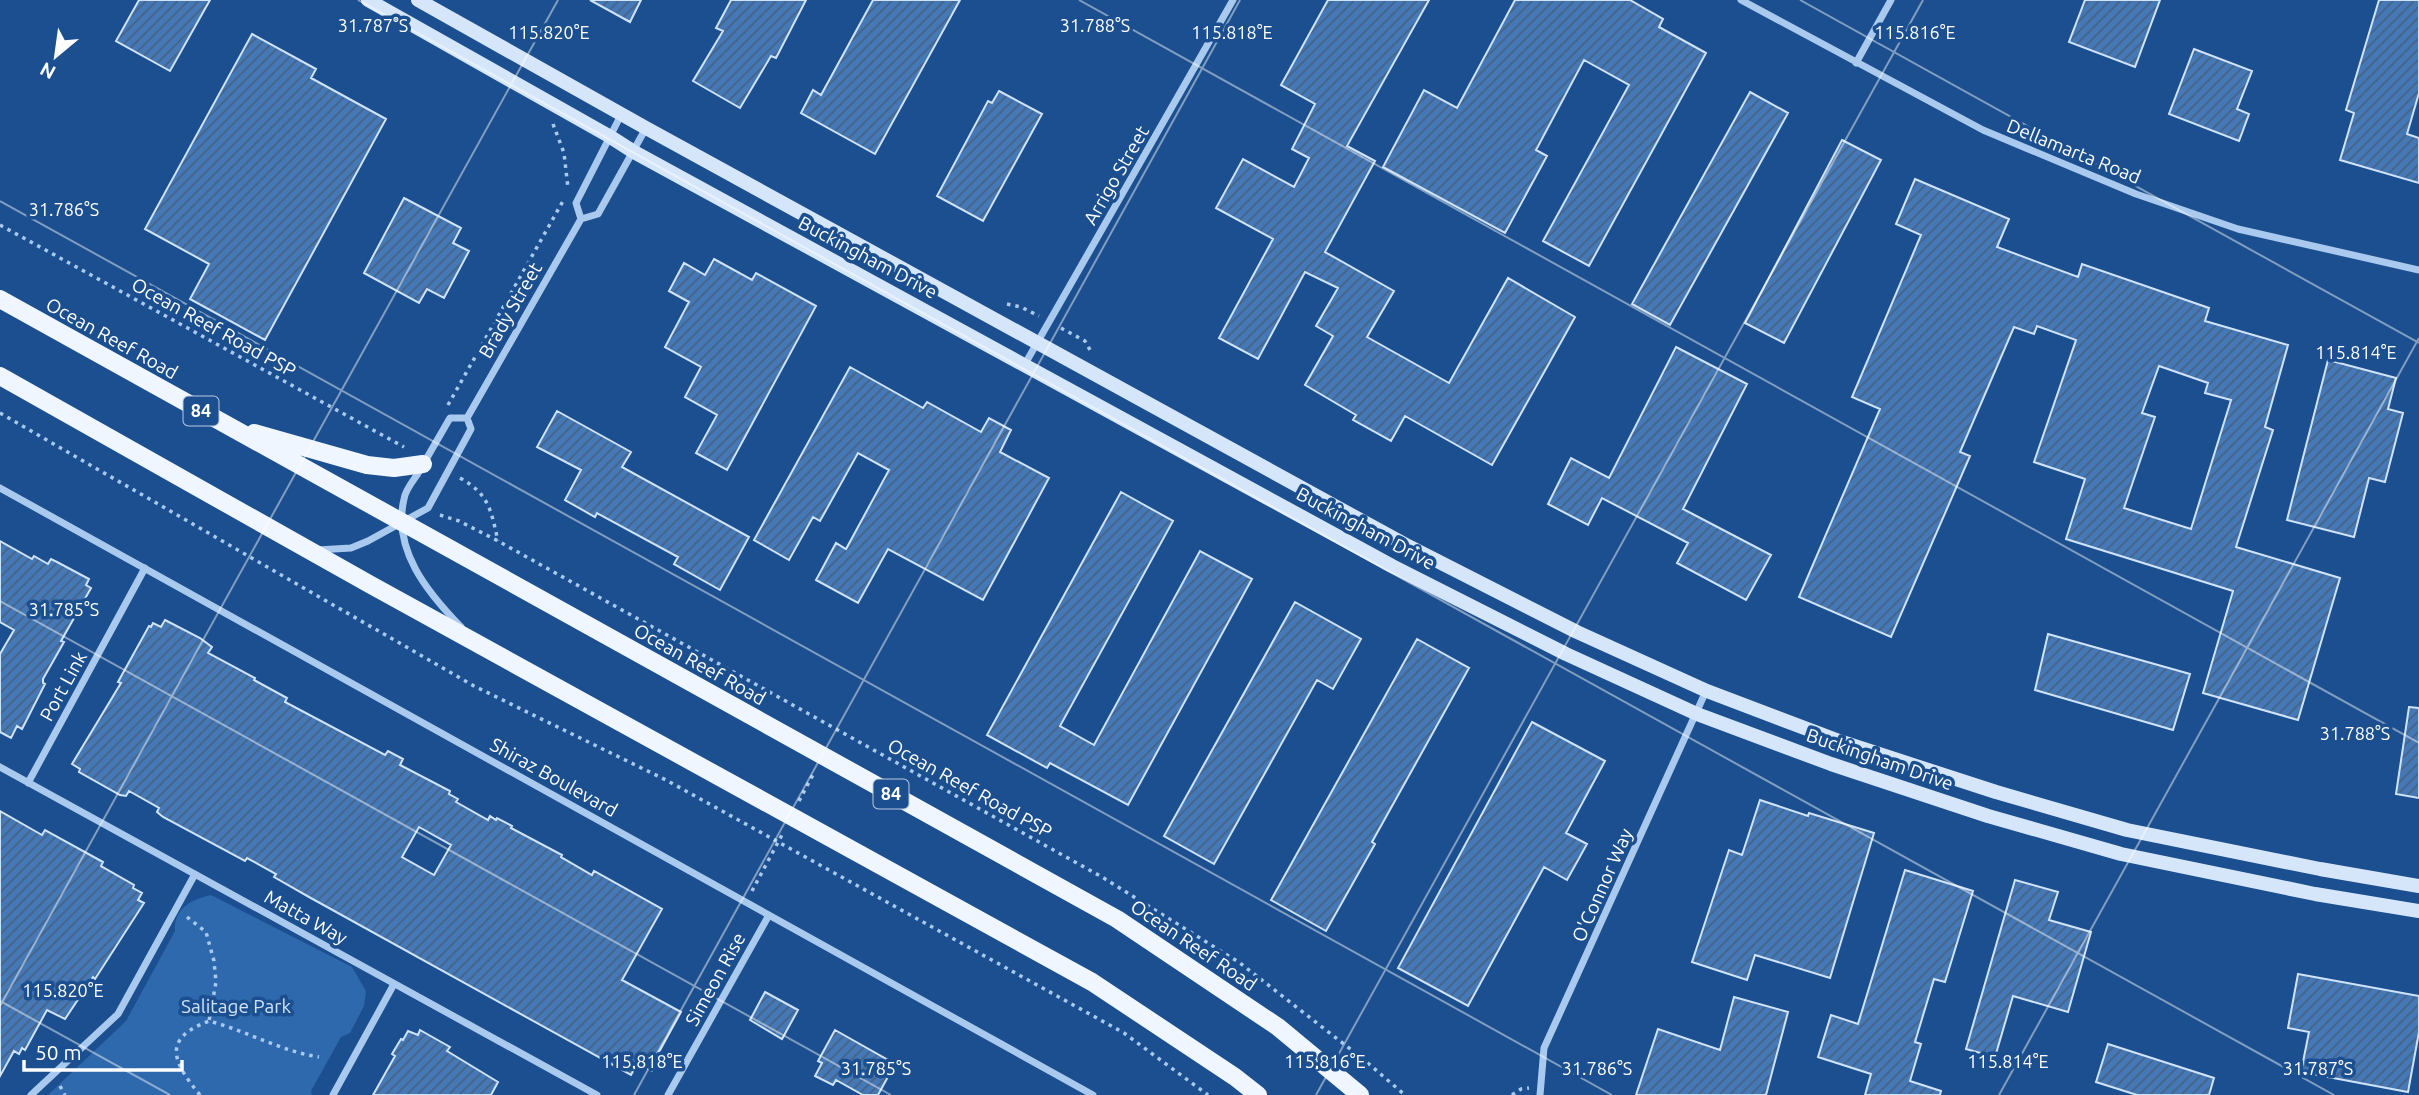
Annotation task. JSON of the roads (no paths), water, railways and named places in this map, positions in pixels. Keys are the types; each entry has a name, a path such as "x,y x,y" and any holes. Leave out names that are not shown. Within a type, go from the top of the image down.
{"main road":[{"name":"Ocean Reef Road","path":"0,299 1117,919 1278,1027 1360,1095"},
{"path":"0,376 309,551 1092,982 1258,1095"},
{"path":"227,426 367,465 394,468 421,459"}],"street":[{"name":"Buckingham Drive","path":"368,0 609,135 634,152 1392,566 1566,654 1697,714 1844,769 1989,816 2121,854 2315,894 2419,911"},
{"name":"Buckingham Drive","path":"418,0 1404,544 1577,632 1707,691 1852,745 1996,792 2127,830 2419,886"},
{"name":"Arrigo Street","path":"1025,364 1233,0"},
{"name":"Dellamarta Road","path":"1741,0 1983,130 2136,194 2238,229 2419,270"},
{"path":"1856,63 1891,0"},
{"name":"Brady Street","path":"581,219 576,202 621,114"},
{"name":"Brady Street","path":"402,523 428,508 471,429 467,418 581,219 598,214 646,128"},
{"name":"Brady Street","path":"467,418 450,418 421,459 404,497 402,523 406,551 421,580 439,604 479,645"},
{"name":"Shiraz Boulevard","path":"0,488 1093,1095"},
{"path":"309,551 351,548 402,523"},
{"name":"Port Link","path":"28,783 145,568"},
{"name":"O'Connor Way","path":"1540,1095 1544,1048 1707,691"},
{"name":"Matta Way","path":"0,767 597,1095"},
{"path":"31,1095 118,1014 195,874"},
{"name":"Simeon Rise","path":"668,1095 769,915"},
{"path":"333,1095 394,984"}],"park label":[{"name":"Salitage Park","path":"236,1006"}]}
